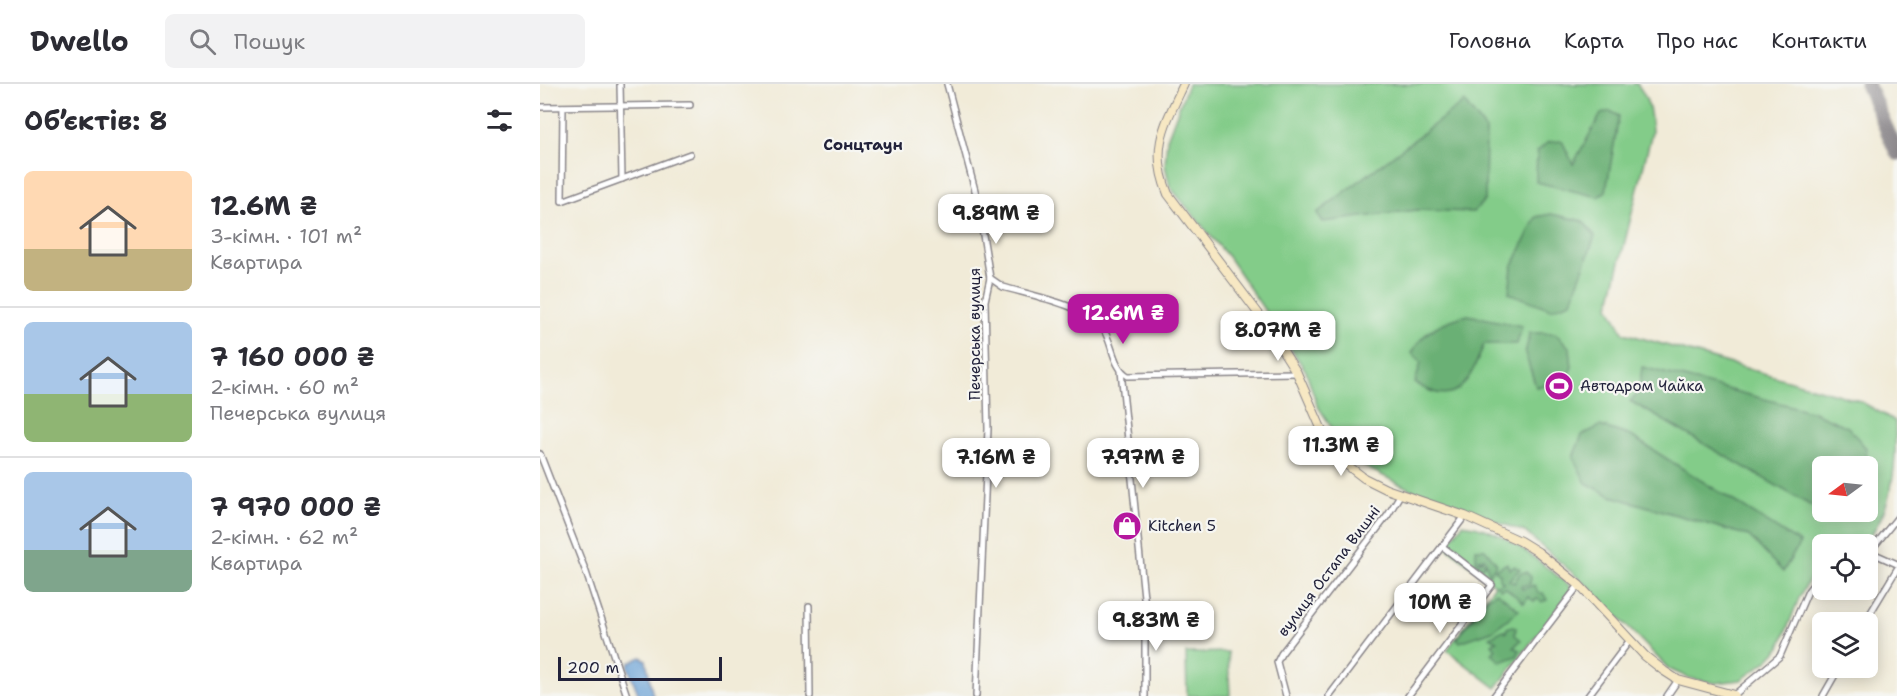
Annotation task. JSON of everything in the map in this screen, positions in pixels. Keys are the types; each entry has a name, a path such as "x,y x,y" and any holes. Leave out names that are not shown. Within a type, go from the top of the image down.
{"street":[{"path":"620,84 622,179"},
{"name":"Печерська вулиця","path":"947,84 977,198 990,278 985,301 988,429 976,696"},
{"path":"1184,84 1160,142 1158,158 1164,185 1172,201 1251,302 1297,373 1324,435 1342,460 1364,478 1400,495 1465,516 1538,552 1579,585 1645,656 1678,680 1733,695 1780,656 1812,586"},
{"path":"540,107 690,105"},
{"path":"563,107 562,201 690,153"},
{"path":"990,278 1003,287 1091,317 1107,336 1120,371 1145,607 1145,696"},
{"path":"1120,371 1128,376 1297,373"},
{"path":"540,454 586,572 627,696"},
{"name":"вулиця Остапа Вишні","path":"1286,696 1277,662 1388,515 1400,495"},
{"path":"1329,696 1465,516"},
{"path":"1878,542 1897,518"},
{"path":"1408,696 1492,585 1443,547"},
{"path":"1878,555 1897,564"},
{"path":"1871,612 1897,569"},
{"path":"1494,696 1579,585"},
{"path":"809,606 810,696"},
{"path":"1588,696 1630,640"},
{"path":"1823,696 1833,678"},
{"path":"1668,696 1678,680"}],"green space":[{"name":"Автодром Чайка","path":"1188,84 1637,84 1649,106 1652,132 1609,306 1624,333 1860,401 1895,421 1894,471 1891,487 1887,502 1874,531 1872,534 1812,534 1812,575 1799,598 1780,647 1768,660 1741,680 1715,683 1689,678 1669,669 1590,588 1525,532 1418,493 1363,466 1343,445 1317,405 1306,371 1229,258 1170,187 1165,165 1167,139"},
{"path":"1464,102 1486,130 1485,200 1473,212 1417,210 1323,222 1317,213"},
{"path":"1610,111 1619,116 1606,191 1598,197 1536,182 1537,152 1548,142 1562,141 1573,164 1601,114"},
{"path":"1551,214 1583,221 1595,236 1571,302 1551,309 1509,293 1512,267 1536,217"},
{"path":"1468,315 1522,326 1517,344 1484,344 1467,380 1460,388 1452,392 1442,394 1415,383 1421,362 1412,353 1422,338 1436,327"},
{"path":"1530,333 1555,333 1570,348 1572,367 1566,380 1536,387 1525,353"},
{"path":"1642,367 1814,412 1848,427 1866,448 1866,456 1812,456 1812,506 1630,401 1639,393"},
{"path":"1600,426 1631,436 1800,543 1783,572 1749,536 1611,496 1586,483 1573,457 1582,435"},
{"path":"1463,524 1493,532 1507,539 1570,586 1571,591 1496,688 1447,650 1495,585 1448,548 1447,544"},
{"path":"1476,549 1485,549 1497,564 1489,575 1485,558 1479,559 1479,562 1482,560 1486,564 1482,567 1476,565"},
{"path":"1507,563 1509,569 1514,566 1520,569 1509,580 1514,583 1520,573 1526,572 1531,577 1530,584 1521,586 1522,589 1535,585 1538,593 1543,593 1547,600 1541,602 1537,598 1534,601 1528,597 1524,603 1506,588 1500,589 1497,585 1503,582 1499,579 1500,574 1495,570"},
{"path":"1497,592 1519,610 1492,631 1460,642 1457,639 1487,598"},
{"path":"1516,627 1515,635 1521,640 1514,647 1520,650 1517,656 1501,662 1492,654 1496,649 1492,644 1497,641 1490,637 1503,630 1506,632 1507,628"},
{"path":"1228,652 1230,696 1187,696 1186,653"}],"water":[{"path":"641,657 646,660 653,696 639,696 628,667 629,662"}],"taxiway":[{"path":"1867,84 1897,153"}],"place":[{"name":"Автодром Чайка","path":"1559,386"},
{"name":"Kitchen 5","path":"1127,526"}],"district":[{"name":"Сонцтаун","path":"863,144"}]}
